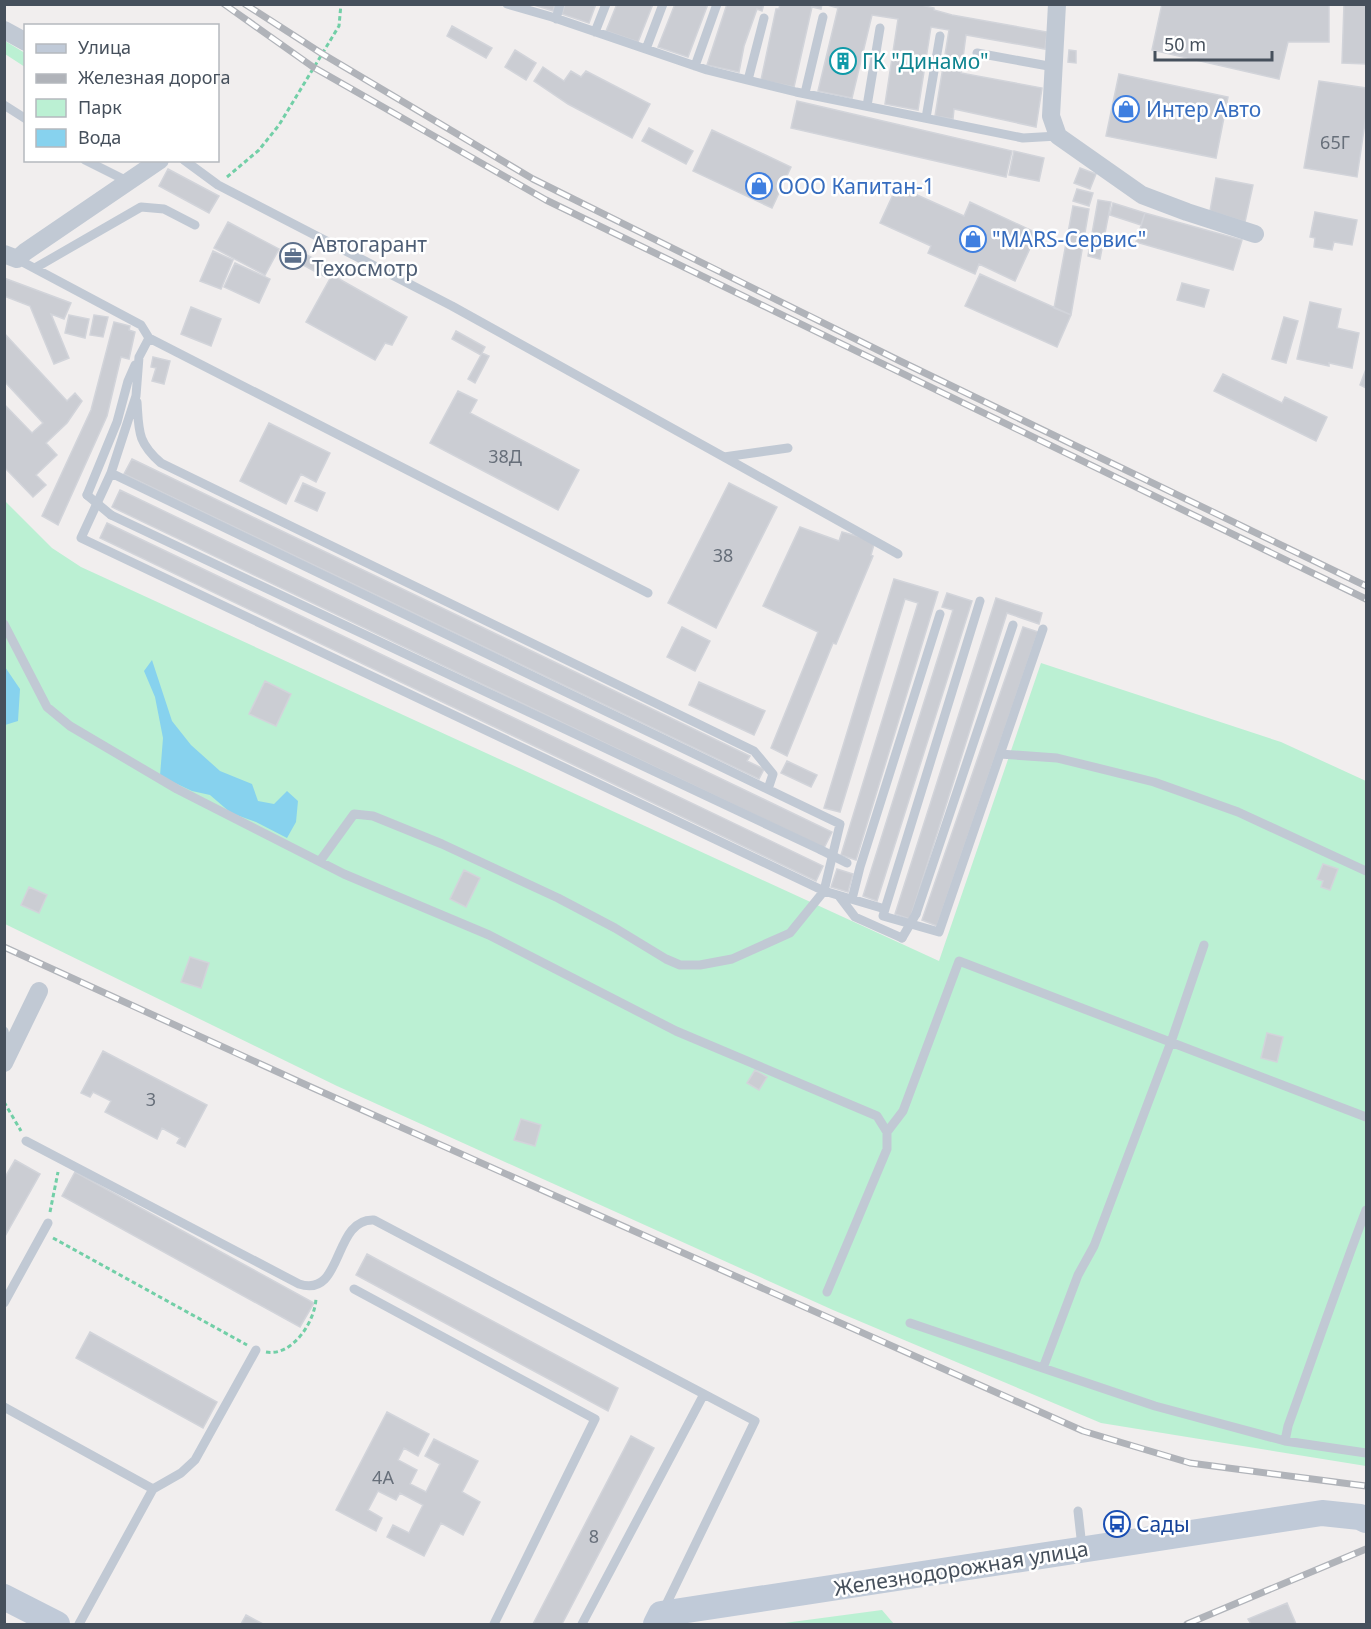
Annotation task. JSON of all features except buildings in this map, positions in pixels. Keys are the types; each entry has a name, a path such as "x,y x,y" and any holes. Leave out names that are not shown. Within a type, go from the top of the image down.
{"street":[{"path":"1057,4 1052,116 1058,136 1142,195 1254,234"},
{"path":"4,30 24,41"},
{"path":"11,257 25,252 157,162"},
{"path":"7,1058 39,991"},
{"name":"Железнодорожная улица","path":"665,1619 1082,1549 1322,1513 1360,1517 1366,1520"},
{"path":"4,1597 57,1624"}],"lane":[{"path":"507,4 695,66 748,80 1023,138 1058,136"},
{"path":"556,19 560,4"},
{"path":"595,32 606,4"},
{"path":"646,49 663,4"},
{"path":"695,66 717,4"},
{"path":"805,93 823,17"},
{"path":"748,80 764,18"},
{"path":"867,106 880,28"},
{"path":"926,118 939,36"},
{"path":"977,53 1054,67"},
{"path":"4,105 24,118"},
{"path":"89,162 129,182"},
{"path":"187,162 218,185 452,306 898,554"},
{"path":"35,268 141,207 164,209 195,225"},
{"path":"11,257 141,325 148,338 648,593"},
{"path":"148,338 128,381 117,422 87,495 111,515 847,863 860,867"},
{"path":"139,357 136,396 139,434 147,450 160,462 754,751 773,774 768,789"},
{"path":"136,396 111,473 81,538 824,891 885,909"},
{"path":"724,457 788,448"},
{"path":"111,473 840,824 824,891 790,933 732,959 700,965 680,964 666,959 615,927 558,898 442,844 373,816 354,814 320,861"},
{"path":"980,601 883,916 939,932 1043,629"},
{"path":"852,899 940,614"},
{"path":"4,624 47,707 70,726 177,789 344,874 489,935 676,1031 877,1116 887,1132 887,1149 827,1292"},
{"path":"838,896 855,917 902,938 916,914 1013,625"},
{"path":"1000,754 1057,758 1154,782 1238,812 1366,871"},
{"path":"1043,1368 1078,1275 1094,1246 1171,1042 1204,945"},
{"path":"887,1132 903,1111 959,961 1366,1118"},
{"path":"4,1031 7,1058"},
{"path":"26,1141 308,1287 315,1286 326,1279 355,1225 374,1220 755,1421 665,1619"},
{"path":"1285,1441 1288,1426 1336,1289 1366,1210"},
{"path":"4,1303 48,1223"},
{"path":"354,1289 595,1419 494,1624"},
{"path":"910,1323 1155,1406 1285,1441 1366,1453"},
{"path":"79,1624 153,1489 181,1473 195,1460 256,1350"},
{"path":"582,1624 704,1394"},
{"path":"4,1407 153,1489"},
{"path":"1078,1510 1082,1549"}],"path":[{"path":"218,185 259,150 279,125 339,26 341,4"},
{"path":"4,1102 26,1141"},
{"path":"48,1223 60,1159"},
{"path":"43,1233 256,1350 271,1353 290,1348 298,1341 316,1305 315,1286"}],"green space":[{"path":"5,41 24,52 24,66 5,54"},
{"path":"4,500 52,548 81,567 939,961 1041,663 1281,742 1366,781 1366,1466 1101,1423 833,1310 337,1086 5,924"},
{"path":"882,1610 894,1624 777,1624"}],"water":[{"path":"152,660 172,721 191,745 220,771 252,784 258,801 274,804 287,791 298,801 296,822 287,838 256,822 231,813 210,795 192,791 160,776 163,738 155,697 144,671"},
{"path":"5,667 20,689 18,721 5,725"}],"railway":[{"path":"224,4 313,67 546,200 1366,599"},
{"path":"245,4 321,53 533,179 900,361 1366,586"},
{"path":"4,947 313,1088 1083,1431 1190,1463 1366,1486"},
{"path":"1187,1624 1366,1549"}],"place":[{"name":"ГК \"Динамо\"","path":"843,61"},
{"name":"Интер Авто","path":"1126,109"},
{"name":"ООО Капитан-1","path":"759,186"},
{"name":"\"MARS-Сервис\"","path":"973,239"},
{"name":"Автогарант Техосмотр","path":"293,256"},
{"name":"Сады","path":"1117,1524"}]}
